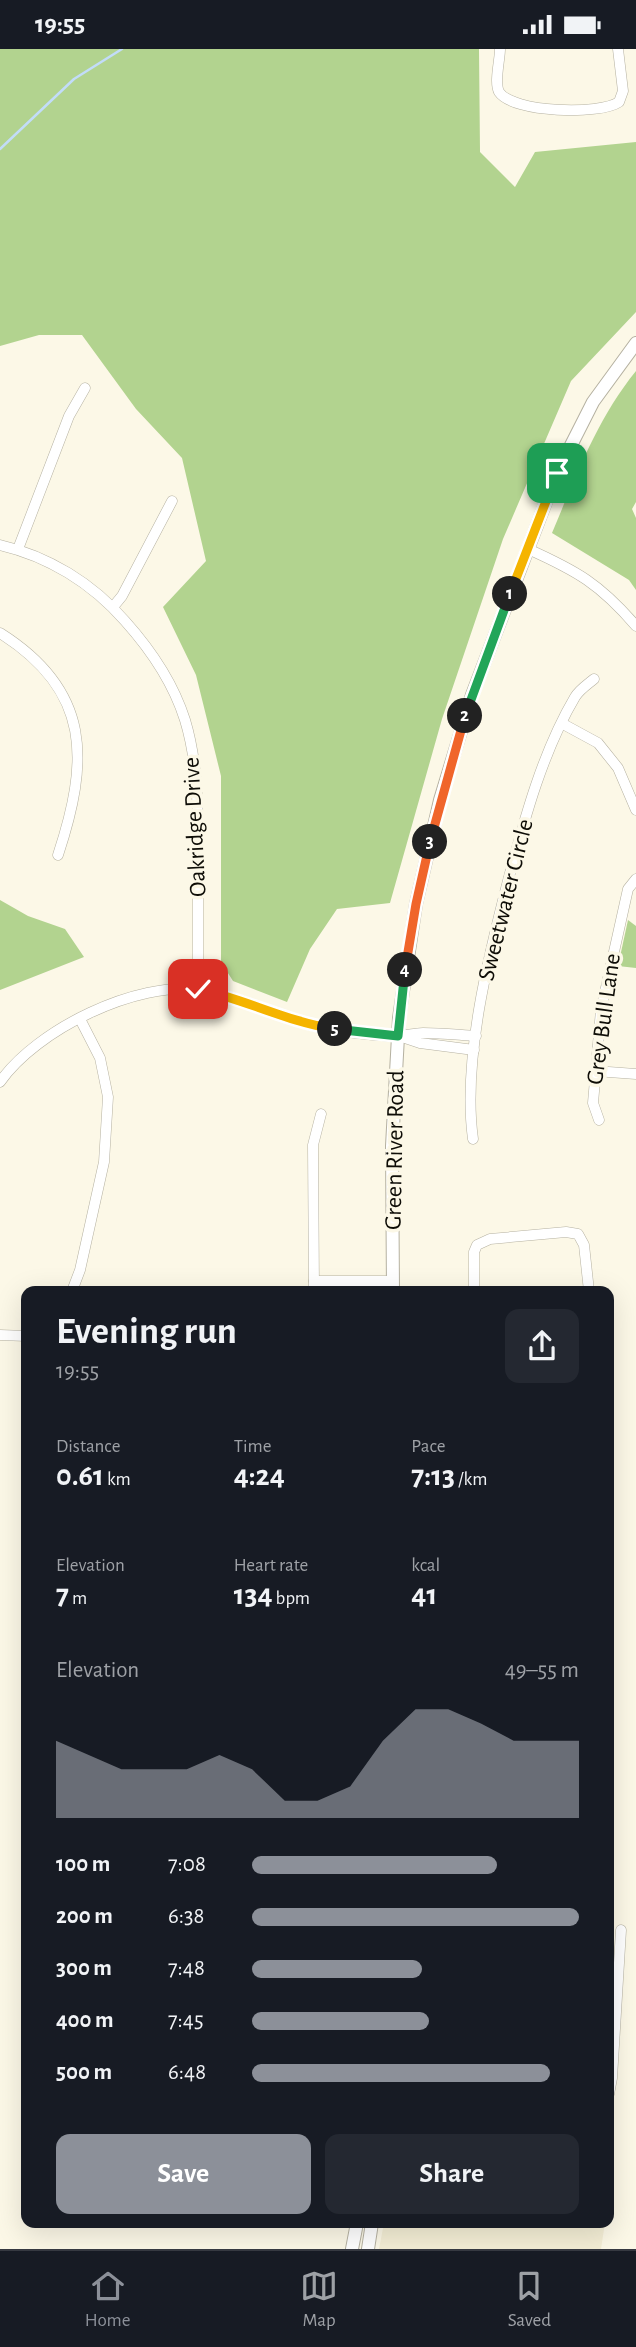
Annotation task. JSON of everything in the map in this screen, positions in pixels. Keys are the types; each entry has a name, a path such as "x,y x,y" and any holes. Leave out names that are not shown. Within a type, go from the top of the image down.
{"main road":[{"name":"Green River Road","path":"393,1286 392,1146 398,1036 416,904 440,800 472,695 557,473 578,428 636,343"},
{"path":"352,2249 356,2228"},
{"path":"368,2249 371,2228"}],"street":[{"path":"500,49 498,90 512,101 531,107 562,110 607,108 619,102 623,91 618,49"},
{"path":"18,549 69,416 85,388"},
{"path":"113,607 122,596 173,501"},
{"name":"Oakridge Drive","path":"0,545 18,549 58,566 113,607 151,651 184,718 194,756 198,816 198,989"},
{"path":"528,549 585,576 617,604 636,626"},
{"path":"0,633 24,648 49,673 66,700 77,733 78,767 72,813 58,855"},
{"name":"Sweetwater Circle","path":"473,1139 469,1111 476,1036 491,948 528,806 553,741 576,695 594,679"},
{"path":"563,724 598,743 618,768 636,810"},
{"name":"Grey Bull Lane","path":"599,1120 593,1103 601,1010 628,889 636,879"},
{"path":"0,1082 5,1067 40,1041 104,1006 125,998 173,989 198,989 251,1004 301,1023 398,1036 420,1043 474,1050"},
{"path":"74,1286 80,1270 104,1162 108,1097 100,1058 80,1019"},
{"path":"398,1036 421,1033 476,1036"},
{"path":"595,1071 636,1074"},
{"path":"321,1114 313,1145 314,1286 393,1286"},
{"path":"474,1286 474,1252 477,1245 490,1238 566,1232 578,1234 584,1245 588,1286"},
{"path":"0,1335 21,1336"},
{"path":"614,1978 615,1953 621,1930"}],"shaded area":[{"path":"383,2228 604,2228 601,2249 379,2249"}],"green space":[{"path":"0,49 479,49 480,152 515,187 535,152 636,142 636,312 571,381 503,539 442,719 390,903 337,909 310,949 287,1002 233,981 221,962 221,776 196,675 163,607 206,561 182,458 136,409 82,335 39,335 0,346"},
{"path":"636,371 636,502 632,509 636,518 636,590 629,580 552,533 599,428"},
{"path":"0,900 28,916 65,929 84,957 0,990"},
{"path":"628,920 636,926 636,968 618,966"}],"waterway":[{"path":"0,149 74,79 122,49"}],"route":[{"path":"198,989 251,1004 301,1023 398,1036 416,904 440,800 472,695 557,473"}]}
